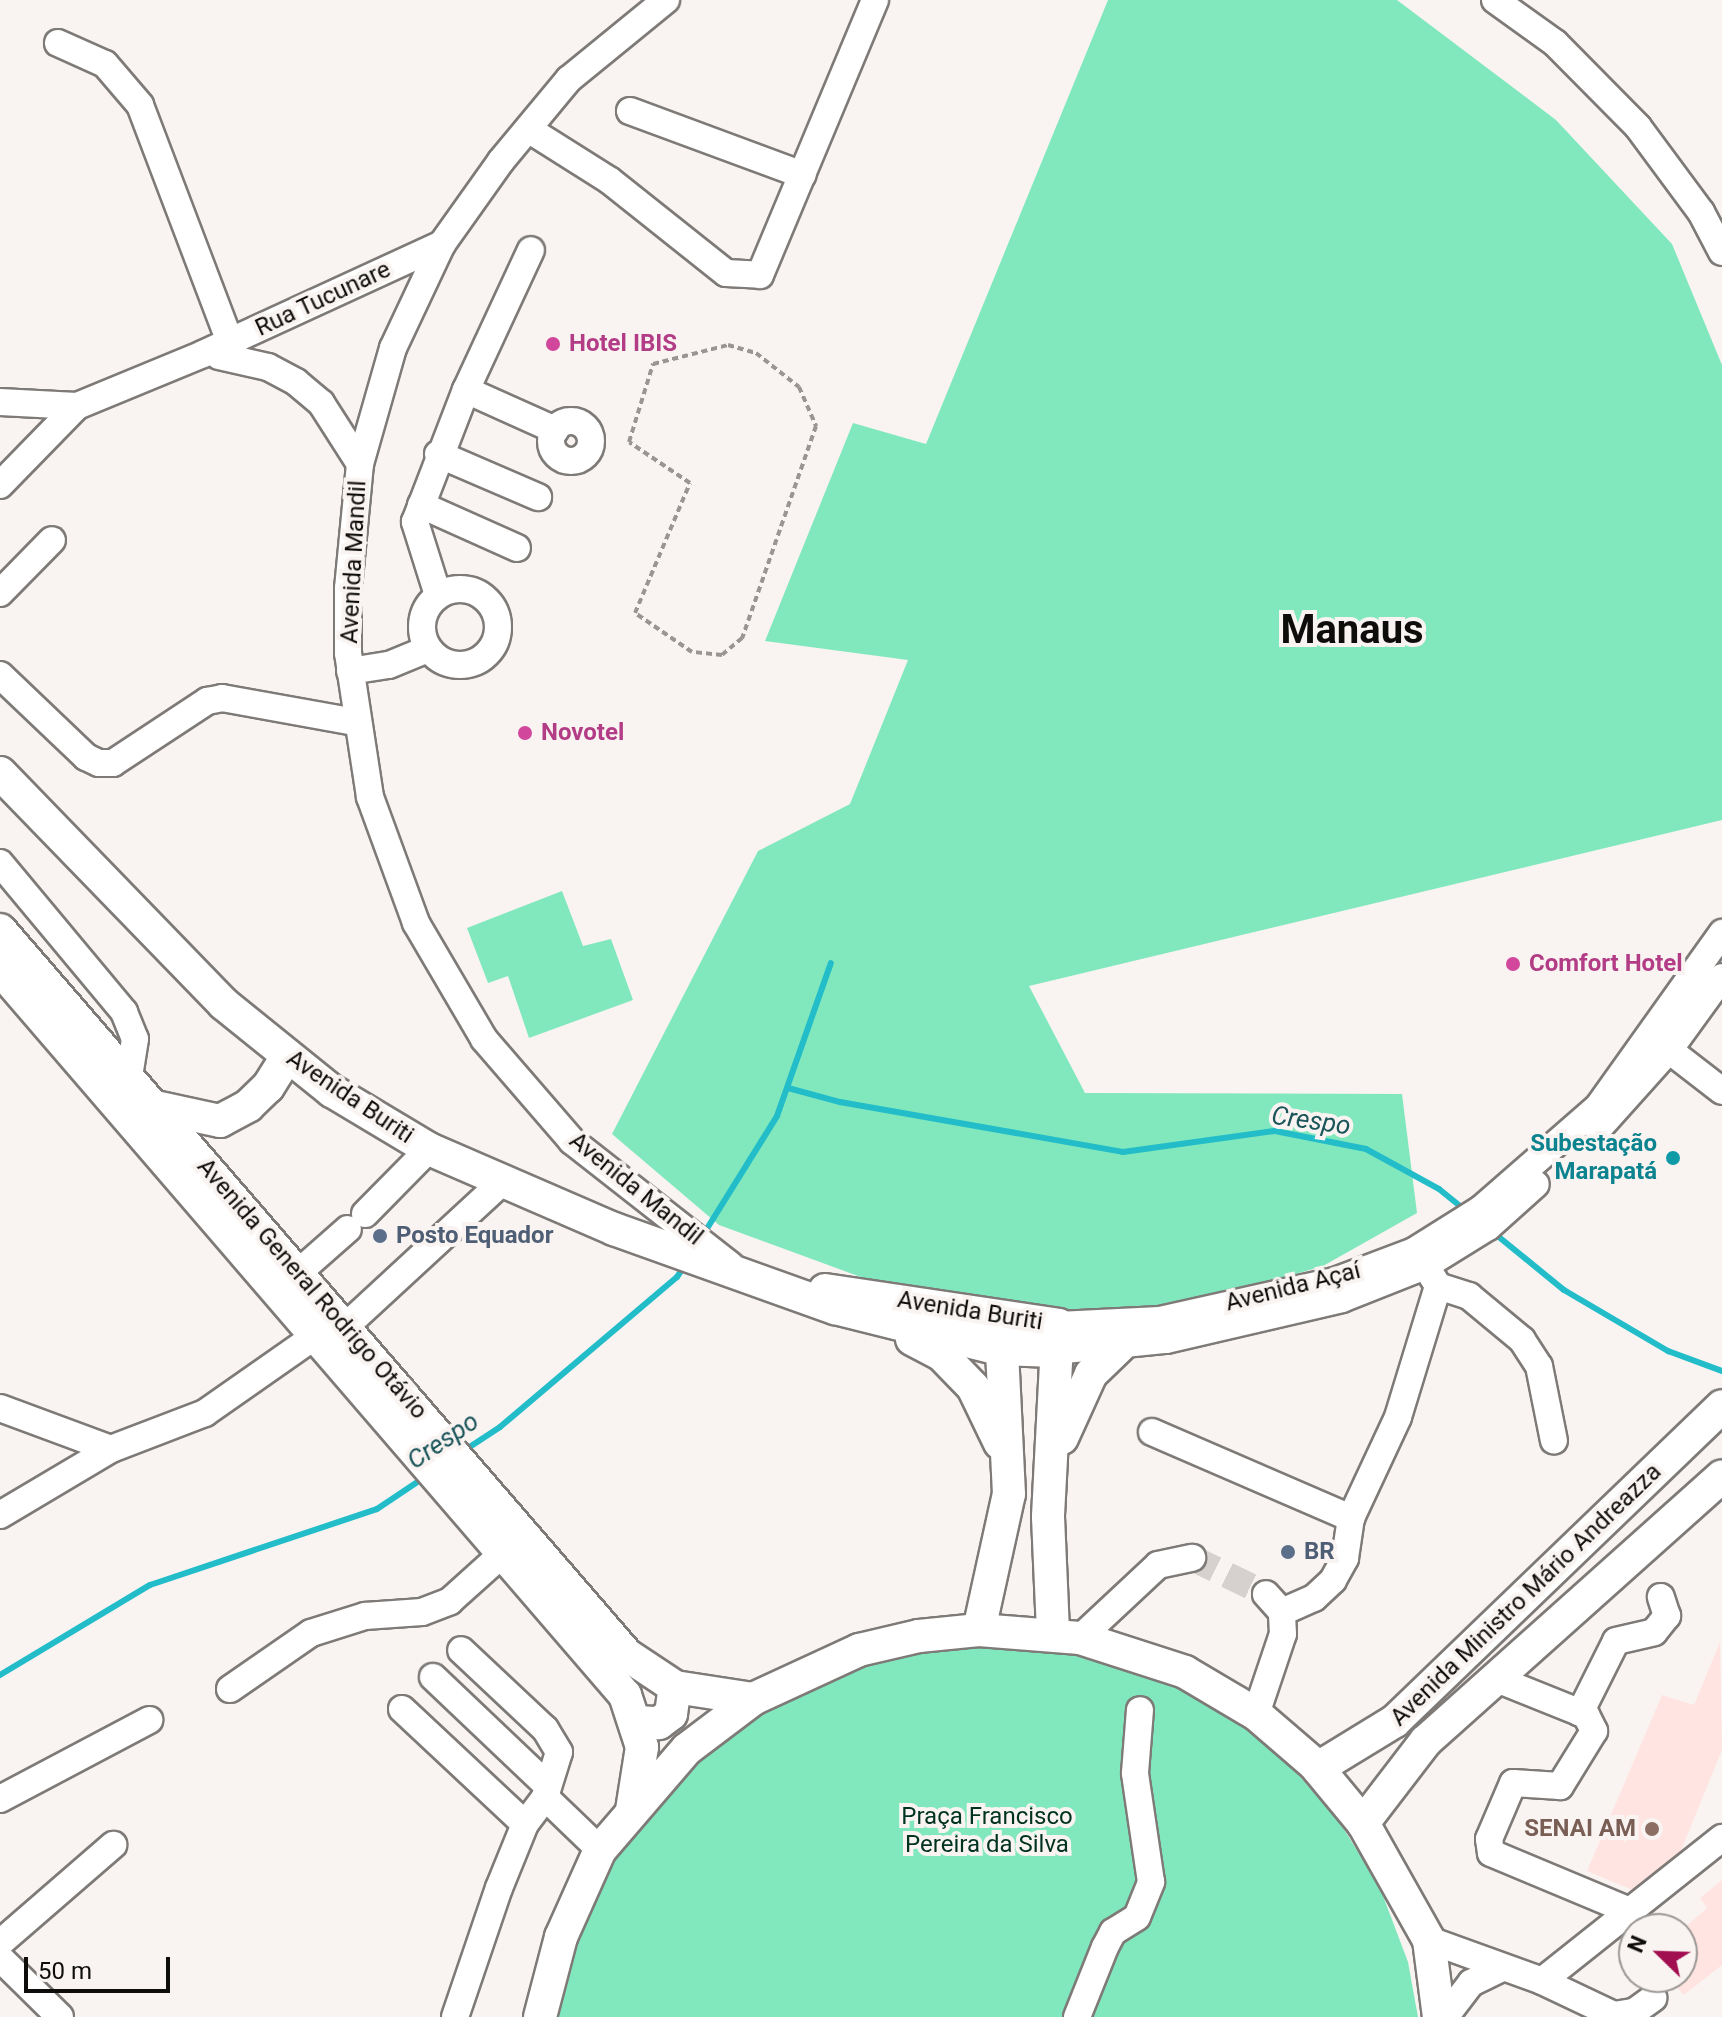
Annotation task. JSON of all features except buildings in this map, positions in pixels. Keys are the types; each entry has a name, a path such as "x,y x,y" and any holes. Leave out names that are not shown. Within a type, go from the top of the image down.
{"main road":[{"name":"Avenida Buriti","path":"0,773 129,910 224,1004 332,1091 429,1149 501,1183 745,1276 881,1322 1056,1338"},
{"name":"Avenida General Rodrigo Otávio","path":"0,930 299,1272 332,1330 500,1556 625,1695 637,1722 642,1747 632,1810"},
{"name":"Avenida General Rodrigo Otávio","path":"0,969 627,1655 675,1687 753,1699"},
{"path":"155,1107 220,1121 248,1106 268,1087 287,1056"},
{"name":"Avenida Buriti","path":"787,1288 848,1292 1001,1334"},
{"path":"881,1322 942,1355 973,1387 990,1414 1009,1472"},
{"path":"979,1630 1000,1552 1009,1472 1001,1334"},
{"path":"1056,1338 1050,1472 1066,1636"},
{"path":"1050,1472 1076,1400 1104,1358 1120,1346"},
{"name":"Avenida Ministro Mário Andreazza","path":"1318,1768 1395,1721 1722,1406"},
{"name":"Avenida Ministro Mário Andreazza","path":"1363,1823 1426,1741 1499,1680 1722,1476"},
{"path":"540,2017 561,1937 600,1850 687,1749 753,1699 859,1650 919,1636 979,1630 1066,1636 1185,1672 1256,1714 1318,1768 1363,1823 1429,1940 1442,2017"},
{"path":"637,1722 659,1723 671,1714 675,1687"}],"street":[{"name":"Avenida Mandil","path":"666,0 569,79 442,244 393,348 360,464 348,588 349,662 370,797 416,923 484,1039 572,1141 745,1276"},
{"path":"528,129 609,180 726,273 760,275 875,0"},
{"path":"1495,0 1555,43 1638,127 1701,212 1722,252"},
{"path":"58,43 105,64 140,105 234,350"},
{"path":"630,111 803,175"},
{"name":"Rua Tucunare","path":"0,485 77,406 203,354 234,350 442,244"},
{"path":"438,595 415,531 421,505 438,454 531,250"},
{"name":"Rua Tucunare","path":"234,350 296,382 321,403 360,464"},
{"path":"466,390 555,430"},
{"name":"Rua Tucunare","path":"0,402 77,406"},
{"path":"438,454 538,497"},
{"path":"421,505 517,548"},
{"path":"0,593 52,540"},
{"path":"467,589 488,601 495,612 497,636 491,648 469,664 441,661 425,642 428,605 438,595 467,589"},
{"path":"349,662 425,642"},
{"path":"0,675 99,763 113,763 207,701 222,698 356,722"},
{"path":"0,863 124,1012 135,1039 129,1076"},
{"name":"Avenida Açaí","path":"1056,1338 1160,1320 1335,1281 1426,1268 1481,1209 1598,1107 1722,933"},
{"name":"Avenida Açaí","path":"1056,1338 1120,1346 1166,1340 1342,1299 1426,1268 1488,1227 1610,1119 1669,1050 1722,977"},
{"path":"1669,1050 1722,1091"},
{"path":"299,1272 356,1222 429,1149"},
{"path":"12,1509 111,1449 205,1413 332,1330 501,1183"},
{"path":"1256,1714 1283,1634 1274,1603 1314,1598 1333,1580 1345,1558 1351,1518 1398,1417 1426,1268 1469,1296 1522,1340 1539,1366 1554,1441"},
{"path":"0,1408 111,1449"},
{"path":"1152,1432 1351,1518"},
{"path":"230,1689 311,1633 365,1616 422,1612 450,1601 500,1556"},
{"path":"1066,1636 1158,1565 1192,1558"},
{"path":"1580,1713 1616,1641 1654,1632 1667,1616 1661,1597"},
{"path":"455,2017 468,1970 525,1824 547,1792 559,1752 545,1729 461,1650"},
{"path":"433,1677 600,1850"},
{"path":"1499,1680 1580,1713 1594,1731 1564,1780 1553,1789 1528,1781 1513,1783 1488,1846 1497,1858 1632,1912"},
{"path":"402,1709 525,1824"},
{"path":"1077,2017 1109,1940 1137,1917 1151,1882 1135,1773 1140,1710"},
{"path":"0,1799 149,1720"},
{"path":"1542,1981 1722,1838"},
{"path":"0,1943 113,1845"},
{"path":"1429,1940 1500,1969 1542,1981 1588,2006 1623,2016 1653,1998"},
{"path":"0,1958 48,2015"},
{"path":"1442,2017 1471,1983 1500,1969"}],"path":[{"path":"728,345 756,353 799,387 816,426 742,638 722,655 692,652 635,613 690,483 629,442 653,364 728,345"}],"shaded area":[{"path":"1720,1642 1722,1750 1669,1880 1650,1876 1642,1894 1587,1871 1662,1695 1694,1705"},
{"path":"1722,1880 1722,1965 1698,1984 1698,1916 1707,1908 1700,1898"}],"green space":[{"path":"1108,0 1397,0 1556,120 1672,244 1722,365 1722,820 1029,986 1085,1093 1402,1094 1417,1213 1323,1266 1180,1308 1039,1312 869,1280 719,1225 612,1134 758,851 850,804 908,660 765,641 853,423 926,444"},
{"path":"562,891 583,946 611,939 633,1000 529,1038 508,976 488,983 467,928"},
{"name":"Praça Francisco Pereira da Silva","path":"1004,1644 1082,1654 1156,1677 1226,1714 1287,1762 1339,1821 1380,1888 1408,1962 1418,2017 555,2017 576,1933 610,1862 712,1743 777,1698 849,1667 926,1648"}],"waterway":[{"name":"Crespo","path":"703,1235 777,1116 831,963"},
{"name":"Crespo","path":"788,1088 840,1102 1123,1152 1275,1131 1366,1149 1439,1189 1466,1211"},
{"name":"Crespo","path":"1494,1233 1564,1290 1668,1351 1722,1371"},
{"name":"Crespo","path":"465,1450 500,1427 677,1277 685,1265"},
{"name":"Crespo","path":"0,1675 150,1585 377,1509 425,1477"}],"tunnel":[{"path":"1192,1558 1266,1594"}],"place":[{"name":"Hotel IBIS","path":"553,344"},
{"name":"Novotel","path":"525,733"},
{"name":"Comfort Hotel","path":"1513,964"},
{"name":"Subestação Marapatá","path":"1673,1158"},
{"name":"Posto Equador","path":"380,1236"},
{"name":"BR","path":"1288,1552"},
{"name":"SENAI AM","path":"1652,1829"}],"district":[{"name":"Manaus","path":"1352,630"}]}
